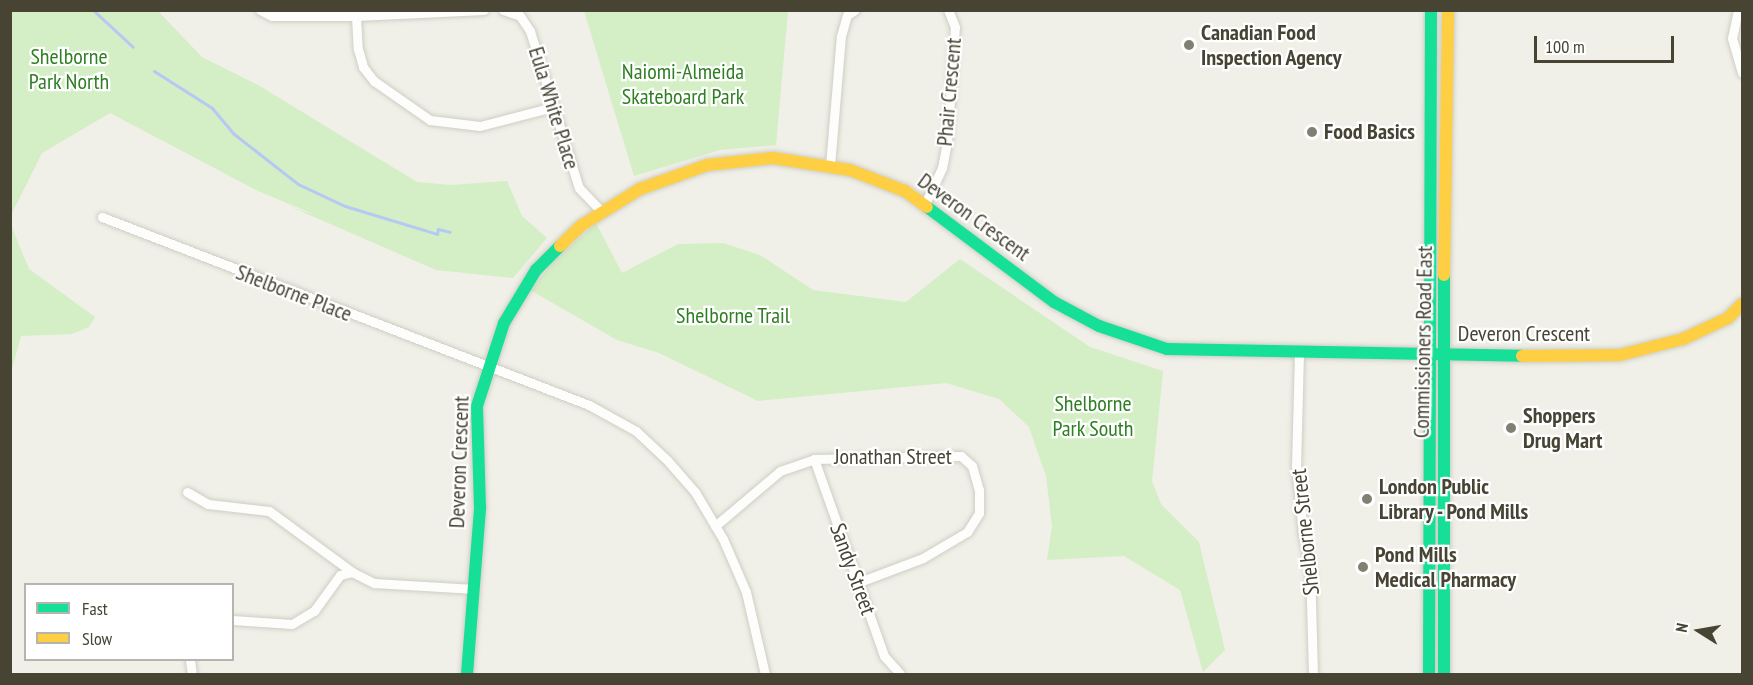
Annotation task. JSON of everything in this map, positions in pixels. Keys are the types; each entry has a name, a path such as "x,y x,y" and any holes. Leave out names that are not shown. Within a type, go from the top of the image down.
{"street":[{"path":"260,10 272,16 356,16 484,10"},
{"name":"Eula White Place","path":"503,10 520,16 530,31 579,188 601,211"},
{"path":"830,166 841,36 847,15 855,10"},
{"name":"Phair Crescent","path":"924,206 942,168 947,143 955,27 948,10"},
{"name":"Commissioners Road East","path":"1429,675 1428,356 1431,10"},
{"name":"Commissioners Road East","path":"1444,675 1444,355 1448,10"},
{"path":"1738,10 1731,38 1743,73"},
{"path":"356,16 357,49 363,67 374,81 430,120 480,126 552,107"},
{"name":"Deveron Crescent","path":"467,675 480,508 477,406 487,368 504,323 536,270 601,211 640,189 708,165 773,158 830,166 905,191 1054,302 1141,343 1167,349 1428,356 1620,355 1683,339 1728,318 1743,304"},
{"name":"Shelborne Place","path":"102,217 487,368"},
{"name":"Shelborne Street","path":"1299,353 1296,465 1303,534 1310,566 1313,675"},
{"path":"487,368 589,405 636,431 668,460 715,526 746,592 765,675"},
{"name":"Jonathan Street","path":"715,526 780,471 814,459 961,456 972,466 979,490 979,513 967,532 923,558 859,582"},
{"name":"Sandy Street","path":"814,459 884,656 900,675"},
{"path":"187,492 208,504 269,511 352,572 374,583 474,589"},
{"path":"234,620 292,624 314,611 340,575 352,572"}],"green space":[{"name":"Shelborne Park North","path":"157,10 202,57 258,85 417,182 451,185 507,181 522,216 547,238 513,278 436,270 289,206 318,216 258,191 110,113 42,153 11,215 11,11"},
{"name":"Naiomi-Almeida Skateboard Park","path":"584,11 788,11 776,145 720,150 634,176"},
{"name":"Shelborne Trail","path":"596,223 622,273 678,244 723,243 760,255 813,290 906,302 960,259 1090,347 1163,371 1152,481 1161,504 1199,542 1225,650 1203,672 1180,590 1124,556 1047,560 1052,526 1046,476 1029,427 999,399 946,383 758,401 659,353 617,340 530,290 556,259"},
{"path":"11,225 29,269 95,317 89,327 72,334 21,336 11,372"}],"waterway":[{"path":"93,10 133,47"},
{"path":"154,71 212,108 234,134 298,184 345,206 437,234 438,229 450,232"}],"traffic: fast":[{"path":"1429,674 1431,10"},
{"path":"927,207 1054,302 1099,326 1167,349 1522,356"},
{"path":"467,674 480,508 477,406 504,323 536,270 560,246"},
{"path":"1444,275 1444,674"}],"traffic: slow":[{"path":"1444,275 1448,10"},
{"path":"560,246 582,225 640,189 707,165 773,158 850,170 905,191 927,207"},
{"path":"1522,356 1620,355 1683,339 1728,318 1742,304"}],"place":[{"name":"Canadian Food Inspection Agency","path":"1189,45"},
{"name":"Food Basics","path":"1312,132"},
{"name":"Shoppers Drug Mart","path":"1511,428"},
{"name":"London Public Library - Pond Mills","path":"1367,499"},
{"name":"Pond Mills Medical Pharmacy","path":"1363,567"}],"park label":[{"name":"Shelborne Park South","path":"1093,416"}]}
